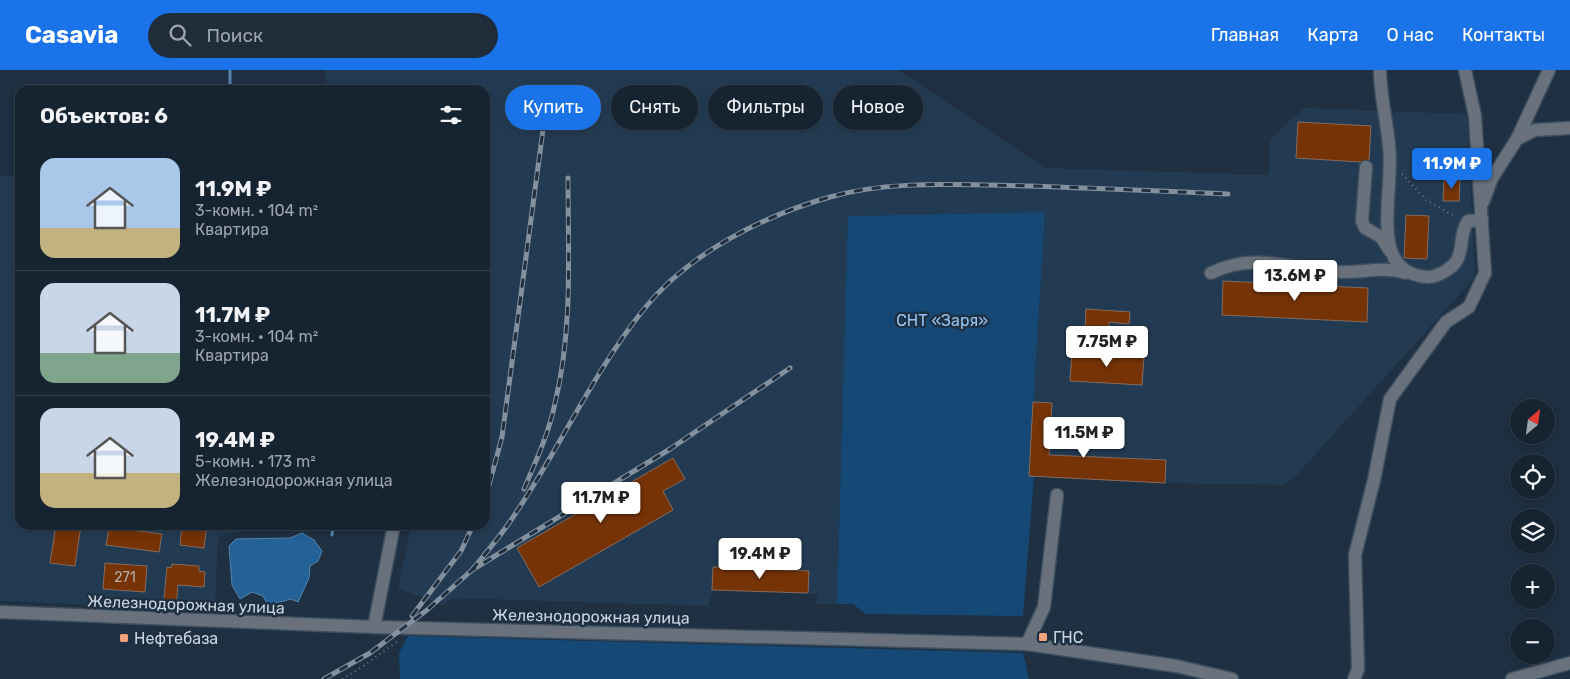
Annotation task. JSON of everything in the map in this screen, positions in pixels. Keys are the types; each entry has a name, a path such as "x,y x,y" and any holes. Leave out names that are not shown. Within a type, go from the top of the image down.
{"street":[{"path":"1380,70 1390,161 1388,205 1392,253"},
{"path":"1354,679 1358,669 1355,555 1374,480 1390,399 1446,322 1469,307 1485,273 1475,116 1465,70"},
{"path":"1481,206 1492,178 1517,139 1549,70"},
{"path":"1517,139 1535,130 1570,128"},
{"path":"1366,167 1362,221 1365,228 1381,237 1400,267 1414,275"},
{"path":"1211,273 1229,264 1245,262 1302,266 1338,272 1391,268 1414,275 1431,277 1445,271 1457,261 1462,230 1468,221 1482,220"},
{"path":"1027,644 1044,607 1057,495"},
{"path":"374,627 393,530"},
{"name":"Железнодорожная улица","path":"0,612 374,627 1027,644 1176,666 1232,679"},
{"path":"1512,679 1570,663"}],"path":[{"path":"1390,161 1426,200 1449,214 1468,221"},
{"path":"342,679 394,645 412,628"}],"shaded area":[{"path":"325,70 898,70 920,85 833,85 833,130 923,130 923,87 1045,168 1269,175 1270,139 1304,108 1467,114 1475,277 1295,477 1284,485 1165,483 1029,476 1045,212 849,216 837,604 817,604 817,595 808,593 713,590 708,606 452,598 443,605 398,589 410,530 490,530 490,85 327,85"},
{"path":"0,176 15,176 15,530 248,530 218,536 215,610 0,601"},
{"path":"302,533 314,540 322,551 318,561 310,566 309,578 298,602 291,599 268,605 263,596 252,592 240,599 232,585 229,546 236,539 290,538"}],"green space":[{"name":"СНТ «Заря»","path":"1045,212 1029,475 1034,476 1023,616 866,614 853,604 837,604 848,216"},
{"path":"408,636 1023,653 1029,679 400,679 399,653"}],"building":[{"path":"1298,122 1371,126 1369,160 1360,162 1296,158"},
{"path":"1444,179 1460,179 1459,201 1443,201"},
{"path":"1406,215 1429,216 1427,259 1404,258"},
{"path":"1223,281 1368,288 1367,322 1222,315"},
{"path":"1086,309 1130,312 1129,324 1109,322 1108,330 1085,328"},
{"path":"1072,352 1144,356 1142,385 1070,381"},
{"path":"1033,402 1052,403 1049,455 1166,460 1165,483 1029,476"},
{"path":"673,458 685,479 663,491 673,510 539,587 517,548"},
{"path":"55,530 80,530 75,566 50,563"},
{"path":"108,530 132,530 162,534 159,552 106,545"},
{"path":"182,530 206,530 204,548 180,545"},
{"path":"105,563 147,566 145,592 103,589"},
{"path":"172,564 199,566 199,571 205,572 204,587 178,585 176,609 163,608 167,567 171,568"},
{"path":"713,567 809,571 808,593 712,590"}],"waterway":[{"path":"230,70 230,85"},
{"path":"332,530 332,535"}],"railway":[{"path":"490,481 502,437 543,130"},
{"path":"524,489 549,425 561,375 565,348 569,263 568,178"},
{"path":"472,570 505,529 527,496 607,360 644,309 662,289 705,254 754,226 830,197 868,189 907,185 1075,187 1228,194"},
{"path":"324,679 370,653 427,610 472,570 670,449 790,368"},
{"path":"412,616 461,551 471,530"}],"place":[{"name":"ГНС","path":"1043,637"},
{"name":"Нефтебаза","path":"124,638"}]}
